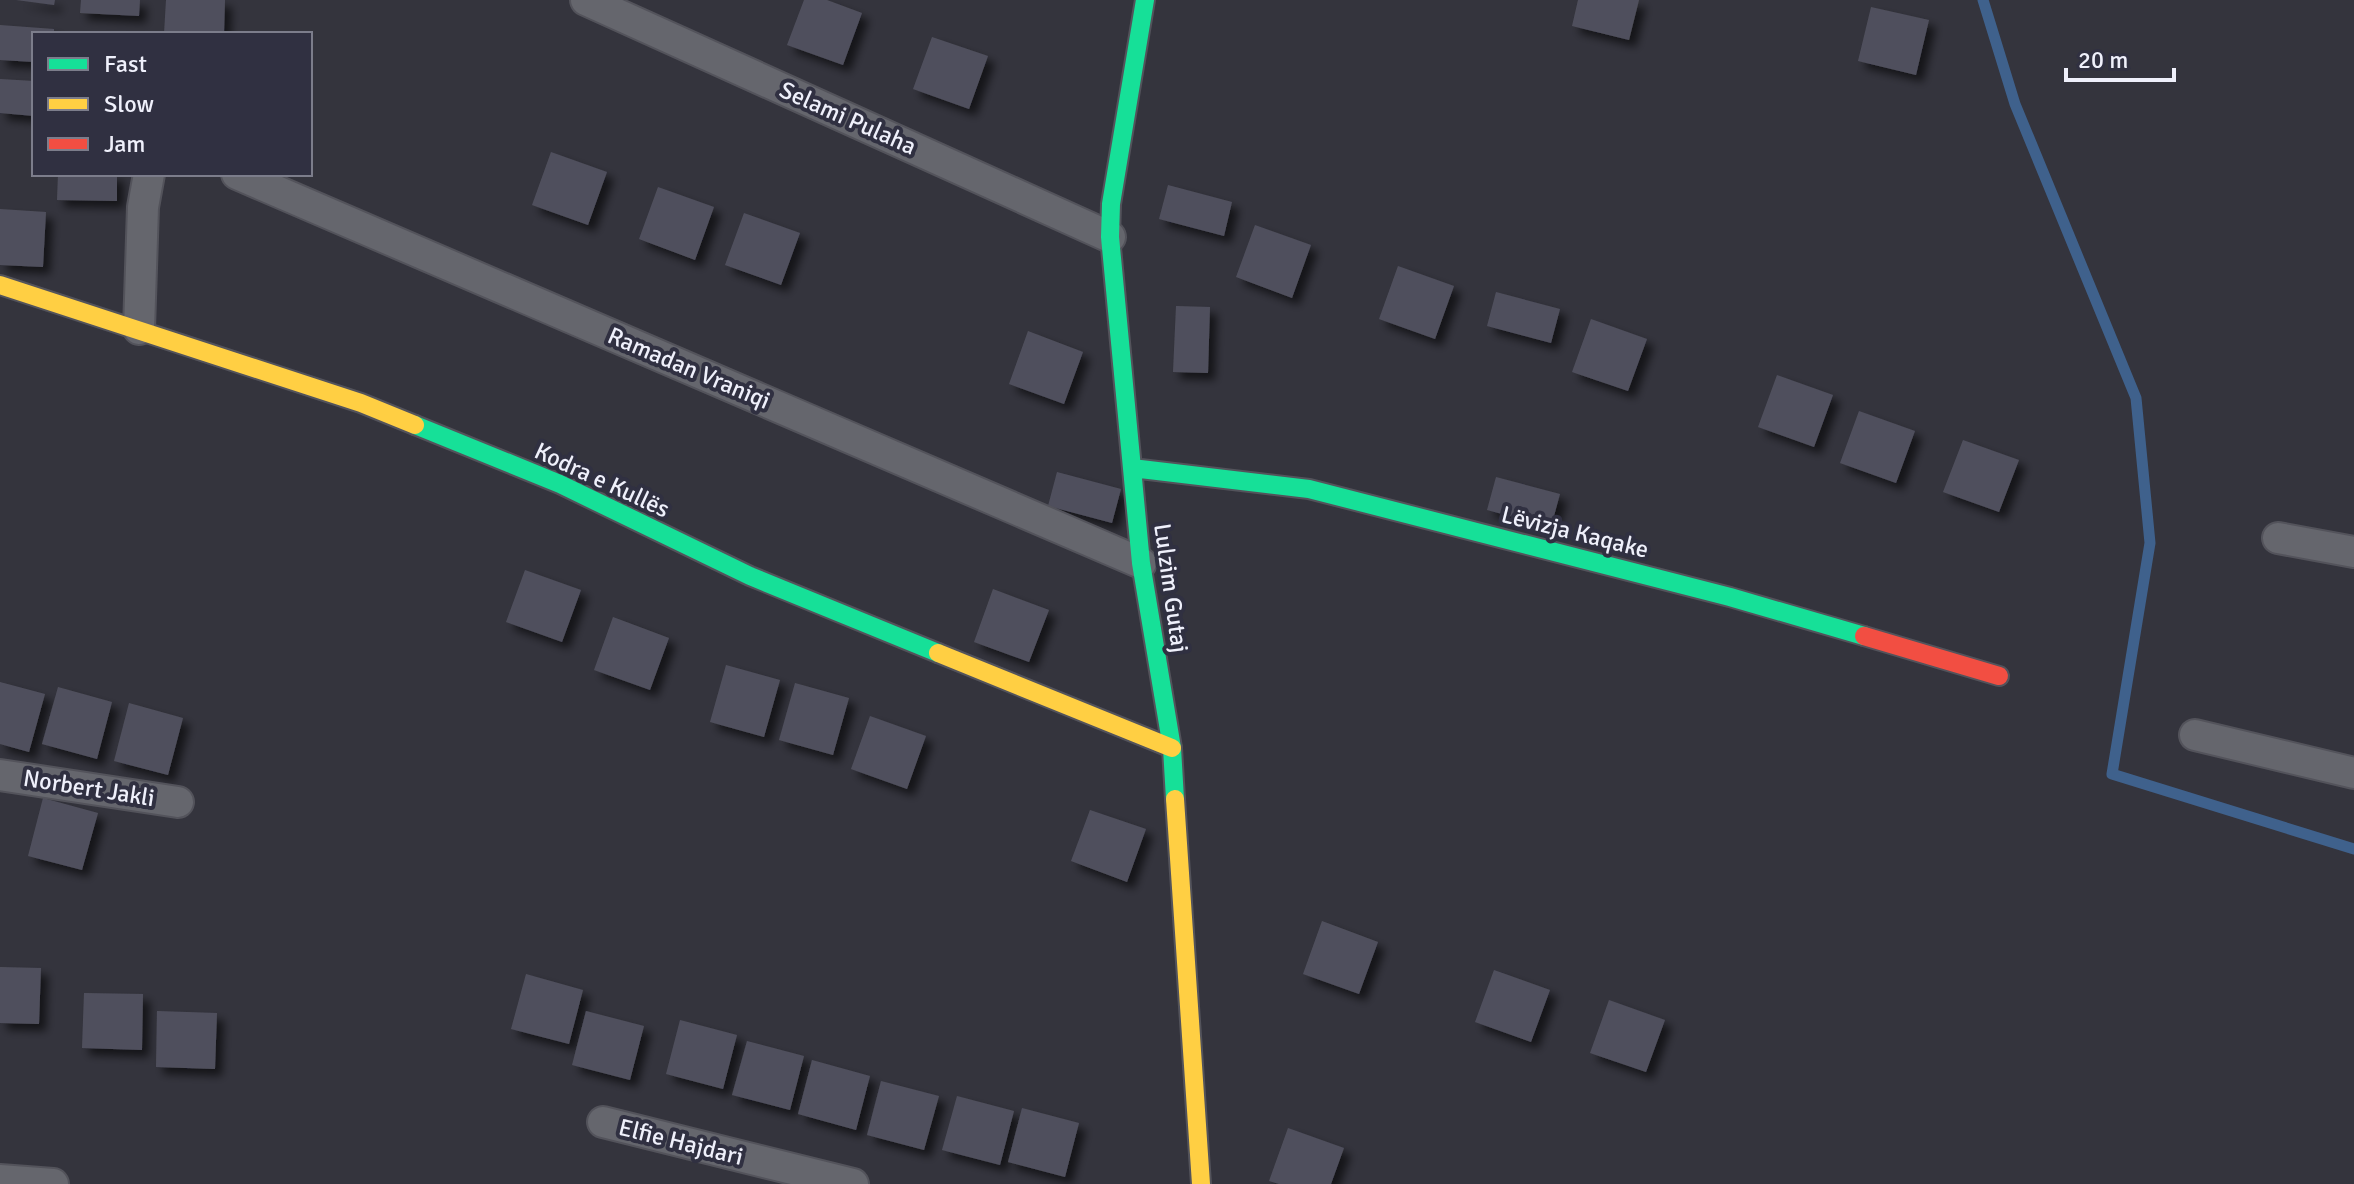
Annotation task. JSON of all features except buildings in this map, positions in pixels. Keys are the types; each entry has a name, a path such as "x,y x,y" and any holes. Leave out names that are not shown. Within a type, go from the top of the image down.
{"street":[{"name":"Selami Pulaha","path":"586,0 1110,237"},
{"name":"Lulzim Gutaj","path":"1145,0 1111,204 1110,237 1141,563 1172,748 1201,1184"},
{"path":"139,329 143,207 149,176"},
{"name":"Ramadan Vraniqi","path":"242,176 1141,563"},
{"name":"Kodra e Kullës","path":"0,285 361,403 560,484 750,576 1172,748"},
{"name":"Lëvizja Kaqake","path":"1132,468 1309,489 1730,597 1999,676"},
{"path":"2278,538 2354,552"},
{"path":"2195,735 2354,773"},
{"name":"Norbert Jakli","path":"0,775 178,802"},
{"name":"Elfie Hajdari","path":"603,1122 853,1184"},
{"path":"0,1180 53,1184"}],"waterway":[{"path":"1983,0 2015,104 2136,398 2150,543 2112,774 2354,849"}],"traffic: fast":[{"path":"1145,0 1111,204 1110,237 1141,563 1172,748 1175,799"},
{"path":"415,425 560,484 750,576 938,653"},
{"path":"1132,468 1309,489 1730,597 1864,636"}],"traffic: slow":[{"path":"0,285 361,403 415,425"},
{"path":"938,653 1172,748"},
{"path":"1175,799 1201,1184"}],"traffic: jam":[{"path":"1864,636 1999,676"}]}
